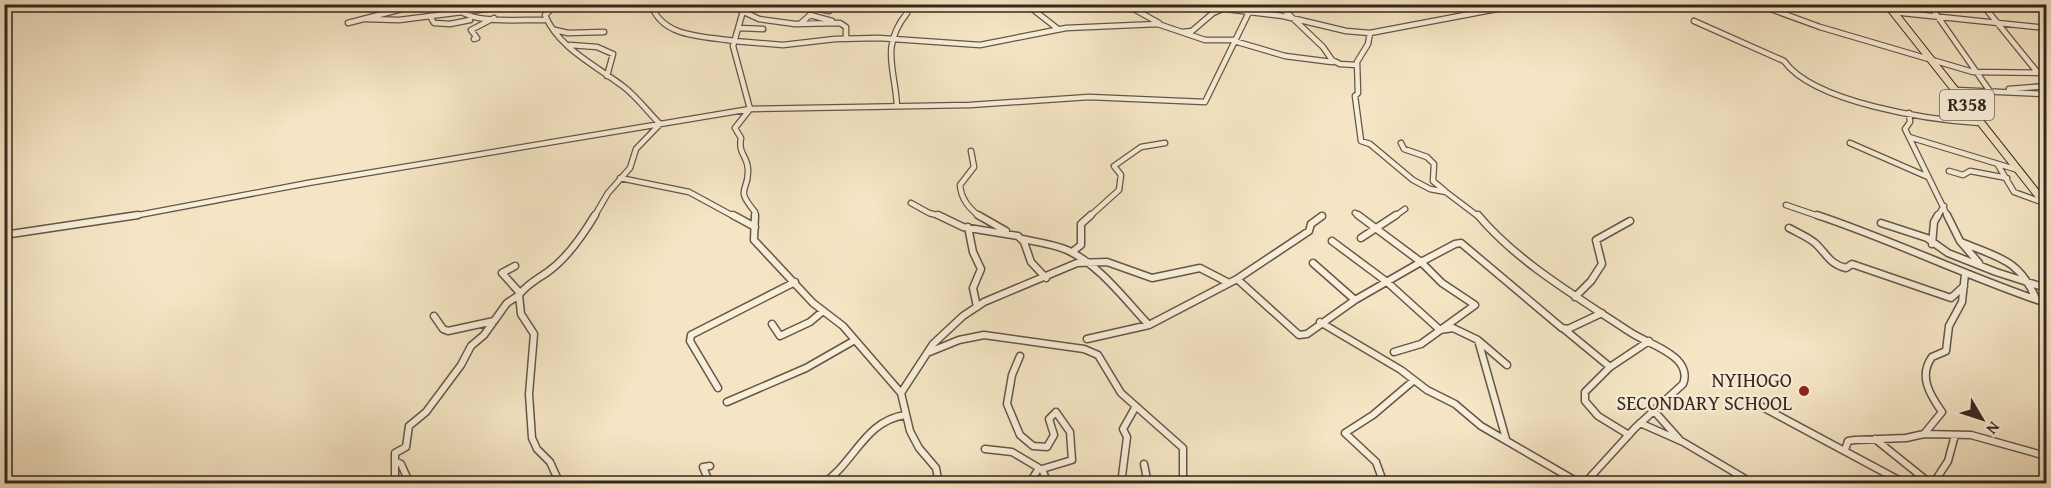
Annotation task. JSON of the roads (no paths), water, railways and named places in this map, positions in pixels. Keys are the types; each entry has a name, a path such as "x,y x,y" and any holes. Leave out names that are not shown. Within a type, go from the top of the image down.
{"main road":[{"name":"R358","path":"1887,4 2046,204"}],"street":[{"path":"348,23 421,4"},
{"path":"452,4 458,12 472,18 545,20 590,65 636,97 660,124"},
{"path":"365,19 389,21 525,4"},
{"path":"545,20 545,15 557,4"},
{"path":"651,4 655,17 670,30 734,41 783,45 846,38 987,45 1058,29 1161,24"},
{"path":"745,4 734,41 734,52 744,80 750,109 743,121 735,128 741,138 739,150 747,161 749,177 742,189 755,212 755,241 786,276 795,282 823,311 843,326 901,393 905,415 916,442 936,468 939,483"},
{"path":"819,4 816,8 829,11"},
{"path":"897,106 888,52 890,39 907,13 900,4"},
{"path":"1026,4 1058,29"},
{"path":"1125,4 1161,24 1207,41 1235,41 1289,57 1357,65"},
{"path":"1197,4 1215,12"},
{"path":"1181,32 1192,31 1215,12 1234,4"},
{"path":"4,235 159,213 308,183 750,109 897,106 1089,97 1205,102 1253,4"},
{"path":"1278,4 1323,47 1326,56 1333,62"},
{"path":"1226,9 1293,19 1346,31 1370,33 1523,4"},
{"path":"1757,4 1824,28 1979,74 2046,73"},
{"path":"1929,4 1988,90"},
{"path":"1982,4 2038,73"},
{"path":"2039,4 2046,14"},
{"path":"744,12 757,16 759,19 800,24 834,22"},
{"path":"1893,12 2046,28"},
{"path":"800,24 810,15 834,22 846,27 846,38"},
{"path":"430,16 434,23 450,24 470,20"},
{"path":"474,39 477,38 471,30 496,17"},
{"path":"1694,21 1784,61 1785,67 1808,84 1909,113 1958,122 1980,123"},
{"path":"739,28 763,29"},
{"path":"555,30 568,33 604,32"},
{"path":"1370,33 1357,65 1358,93 1355,96 1361,141 1370,144 1413,180 1430,189 1446,192"},
{"path":"568,45 597,47 613,54 607,75"},
{"path":"1956,90 2046,86"},
{"path":"1988,90 2046,94"},
{"path":"1909,113 1910,123 1905,129 1960,241 1980,264"},
{"path":"395,483 395,453 406,447 409,426 426,412 461,365 470,348 484,335 507,303 551,270 581,238 620,178 630,168 639,144 660,124"},
{"path":"1909,136 2019,170"},
{"path":"1072,252 1081,245 1079,232 1082,225 1119,190 1121,175 1114,166 1141,147 1165,143"},
{"path":"1320,322 1401,370 1413,381 1455,404 1481,426 1506,439 1528,455 1582,483 1640,423 1683,384 1686,377 1681,363 1668,351 1626,330 1575,297 1491,231 1475,212 1461,206 1433,181 1434,164 1427,157 1404,149 1401,143"},
{"path":"1850,143 1930,178"},
{"path":"971,151 974,167 960,185 961,197 978,215 1022,239 1072,252 1086,262 1149,325"},
{"path":"1998,165 2014,192 2046,204"},
{"path":"1949,171 1963,175 1970,171 2007,178"},
{"path":"620,178 689,192 755,227"},
{"path":"911,203 929,213 946,217 968,227 1013,234"},
{"path":"1786,205 1877,235 1956,268 1965,274 2046,303"},
{"path":"1932,244 1934,222 1944,206"},
{"path":"1361,238 1405,209"},
{"path":"1355,213 1434,272 1440,281 1475,303 1421,344 1394,352"},
{"path":"1087,339 1149,325 1237,279 1309,231 1311,224 1322,216"},
{"path":"1575,297 1591,281 1602,264 1596,240 1630,221"},
{"path":"1881,223 1927,238 1932,244 1948,253 2046,288"},
{"path":"968,227 973,252 981,269 973,288 977,307"},
{"path":"1789,228 1815,242 1829,263 1835,266 1846,268 1852,264 1952,298 1964,285"},
{"path":"1022,239 1024,251 1046,278"},
{"path":"1960,241 2009,261 2028,282 2037,300"},
{"path":"1332,242 1387,282 1440,330"},
{"path":"1237,279 1299,335 1307,334 1320,322 1440,249 1461,243 1610,367"},
{"path":"1948,253 1956,268"},
{"path":"901,393 926,353 946,330 977,307 1086,262 1107,262 1152,278 1200,268 1229,283"},
{"path":"1313,263 1355,300"},
{"path":"515,266 502,273 520,294 522,314 535,335 529,394 532,438 537,448 550,462 560,483"},
{"path":"1924,434 1942,412 1927,386 1928,366 1932,358 1946,351 1948,326 1958,318 1965,274"},
{"path":"718,388 690,341 691,335 795,282"},
{"path":"772,324 780,336 810,322 823,311"},
{"path":"1564,329 1602,313"},
{"path":"434,316 443,329 448,331 494,321"},
{"path":"1440,330 1453,328 1478,340 1508,365"},
{"path":"926,353 959,340 984,335 1084,349 1100,357 1121,393 1183,448 1183,483"},
{"path":"727,402 806,368 855,340"},
{"path":"1478,340 1491,378 1494,405 1506,439"},
{"path":"1629,435 1598,416 1585,401 1585,392 1610,367 1649,341"},
{"path":"1020,357 1012,375 1007,404 1020,435 1033,446 1047,447 1054,435 1049,419 1056,412 1070,432 1072,459 1042,469 1047,483"},
{"path":"1384,483 1376,462 1345,433 1373,416 1413,381"},
{"path":"1753,402 1906,483"},
{"path":"1121,483 1127,437 1123,429 1127,416 1136,406"},
{"path":"1654,411 1683,442"},
{"path":"825,483 843,470 873,429 886,420 905,415"},
{"path":"1640,423 1683,442 1754,483"},
{"path":"1845,450 1848,441 1906,438 1924,434 1982,437 2046,456"},
{"path":"1875,439 1932,483 1948,461 1955,435"},
{"path":"985,448 1012,452 1038,468 1029,483"},
{"path":"395,461 401,464 410,483"},
{"path":"1144,464 1148,483"},
{"path":"710,466 703,467 710,483"}],"place":[{"name":"NYIHOGO SECONDARY SCHOOL","path":"1804,391"}]}
